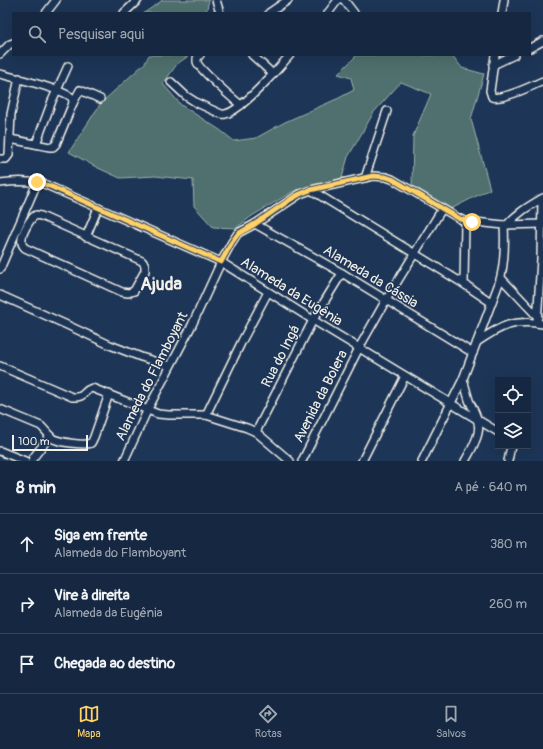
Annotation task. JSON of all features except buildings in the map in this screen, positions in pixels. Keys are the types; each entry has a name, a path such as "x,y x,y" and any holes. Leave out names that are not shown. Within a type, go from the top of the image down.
{"street":[{"path":"47,12 56,0"},
{"path":"125,12 138,0"},
{"path":"217,0 220,12"},
{"path":"270,12 288,0"},
{"path":"329,12 338,0"},
{"path":"344,0 353,12"},
{"path":"502,12 504,0"},
{"path":"531,48 543,42"},
{"path":"0,54 12,43"},
{"path":"199,56 197,58 198,64 234,100 241,105"},
{"path":"253,56 273,74"},
{"path":"172,82 186,96 197,103 219,113 227,114 241,105 255,92 289,56"},
{"path":"495,56 490,87 491,96 497,98 543,81"},
{"path":"493,65 512,56"},
{"path":"36,144 56,90 68,66"},
{"path":"0,74 19,78 56,90 72,101"},
{"path":"0,159 6,159 9,155 11,114 19,78"},
{"path":"10,139 53,147 56,144 72,101 80,90 100,99"},
{"path":"365,178 387,111"},
{"name":"Alameda do Flamboyant","path":"124,461 148,409 192,325 221,262 235,237 242,230 255,224 291,199 310,190 373,176 386,177 398,182 442,209 466,221 506,225 543,224"},
{"path":"0,269 37,182"},
{"name":"Alameda da Eugênia","path":"0,183 37,182 52,187 221,262 313,320 495,430"},
{"path":"310,190 464,284 492,303"},
{"path":"422,461 463,379 501,278 506,225 522,210 543,198 539,322"},
{"path":"86,236 98,208"},
{"name":"Avenida da Bolera","path":"302,461 359,348 386,300 442,209"},
{"path":"36,215 86,236 144,263 145,271 134,291 128,293 122,292 27,249 21,242 32,218 36,215"},
{"path":"464,284 466,221"},
{"name":"Alameda da Cássia","path":"255,224 342,273 473,353"},
{"name":"Rua do Ingá","path":"256,432 313,320 342,273"},
{"path":"501,278 539,322"},
{"path":"206,415 268,292"},
{"path":"0,295 110,345 170,366"},
{"path":"478,342 490,333 506,326 539,322"},
{"path":"0,366 72,397 78,398 92,388 154,412 163,414 206,415 256,432 290,461"},
{"path":"362,461 405,376"},
{"path":"463,379 477,419 478,428 475,442 465,461"},
{"path":"0,409 41,426 52,438 57,441 86,444 91,443 94,438 109,394"},
{"path":"32,461 50,436"},
{"path":"508,461 510,449"},
{"path":"0,451 25,461"}],"green space":[{"path":"162,0 209,0 206,12 145,12"},
{"path":"148,56 189,56 177,64 163,84 181,105 220,130 234,141 256,138 285,122 354,90 351,78 338,74 356,56 453,56 462,68 484,74 471,119 490,189 451,209 412,186 413,136 431,94 401,82 374,112 348,157 342,178 292,192 252,216 236,228 213,227 194,206 193,180 155,176 120,178 69,152 101,103 145,63"}],"district":[{"name":"Ajuda","path":"161,284"}],"route":[{"path":"37,182 52,187 221,262 235,237 242,230 255,224 291,199 310,190 373,176 392,179 460,219 472,222"}]}
